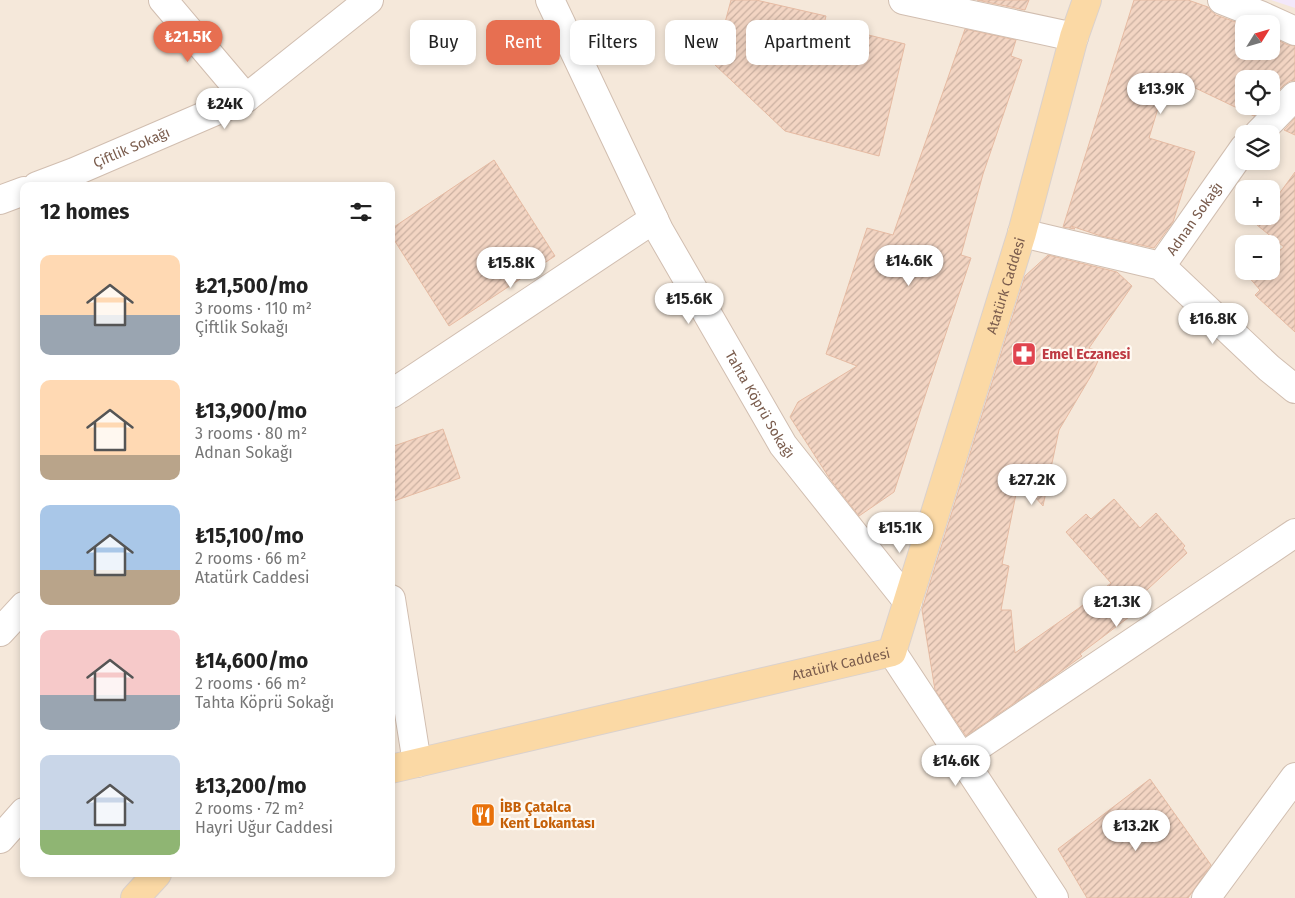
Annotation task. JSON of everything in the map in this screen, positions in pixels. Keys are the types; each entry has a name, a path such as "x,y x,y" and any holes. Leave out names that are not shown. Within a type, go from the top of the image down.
{"main road":[{"name":"Atatürk Caddesi","path":"404,766 892,652 1022,233 1074,37 1087,0"},
{"path":"135,898 154,877"}],"street":[{"path":"163,0 246,98"},
{"name":"Çiftlik Sokağı","path":"62,182 80,179 246,98 370,0"},
{"name":"Tahta Köprü Sokağı","path":"550,0 654,219 783,445 908,602"},
{"path":"903,0 1074,37"},
{"path":"1222,0 1295,31"},
{"path":"1267,125 1295,96"},
{"name":"Adnan Sokağı","path":"1161,266 1235,161"},
{"path":"0,200 20,192"},
{"path":"395,391 654,219"},
{"path":"1022,233 1161,266 1268,368 1295,389"},
{"path":"962,757 1295,533"},
{"path":"0,632 20,610"},
{"path":"395,650 404,766"},
{"path":"892,652 1054,898"},
{"path":"1206,898 1295,777"},
{"path":"0,839 20,816"}],"shaded area":[{"path":"0,0 1295,0 1295,898 0,898"},
{"path":"1271,0 1295,0 1295,8"}],"building":[{"path":"731,0 756,0 826,16 825,20 746,20 746,65 869,65 869,35 905,44 879,156 785,131 715,65 736,65 736,20 726,20"},
{"path":"977,0 1029,0 1025,10"},
{"path":"1134,0 1188,0 1208,7 1216,15 1235,22 1235,60 1280,60 1280,41 1295,46 1295,81 1290,81 1280,89 1280,70 1235,70 1235,107 1168,75 1149,138 1195,152 1173,222 1154,248 1101,236 1071,226 1075,229 1063,227"},
{"path":"965,29 1016,40 1011,56 1022,60 983,174 961,255 971,258 894,492 859,516 830,479 790,417 798,402 857,366 826,354 867,228 893,235"},
{"path":"1295,118 1295,135 1284,130"},
{"path":"494,160 555,256 449,326 395,241 395,226"},
{"path":"1295,172 1295,332 1255,295 1260,290 1251,280 1280,280 1280,250 1284,247 1280,244 1280,235 1269,235 1257,225 1280,225 1280,193"},
{"path":"1048,255 1117,272 1132,286 1089,348 1102,352 1092,374 1059,430 1043,506 1019,479 1002,564 1009,566 1001,610 1011,610 1015,653 1111,583 1066,532 1086,514 1091,519 1114,499 1140,528 1156,513 1185,546 1183,548 1187,553 1136,600 1141,608 1080,654 1082,656 966,736 935,690 922,610 1025,276"},
{"path":"443,429 460,478 395,501 395,446"},
{"path":"1150,779 1211,865 1188,898 1087,898 1058,849"}],"place":[{"name":"Emel Eczanesi","path":"1024,354"},
{"name":"İBB Çatalca Kent Lokantası","path":"483,815"}]}
